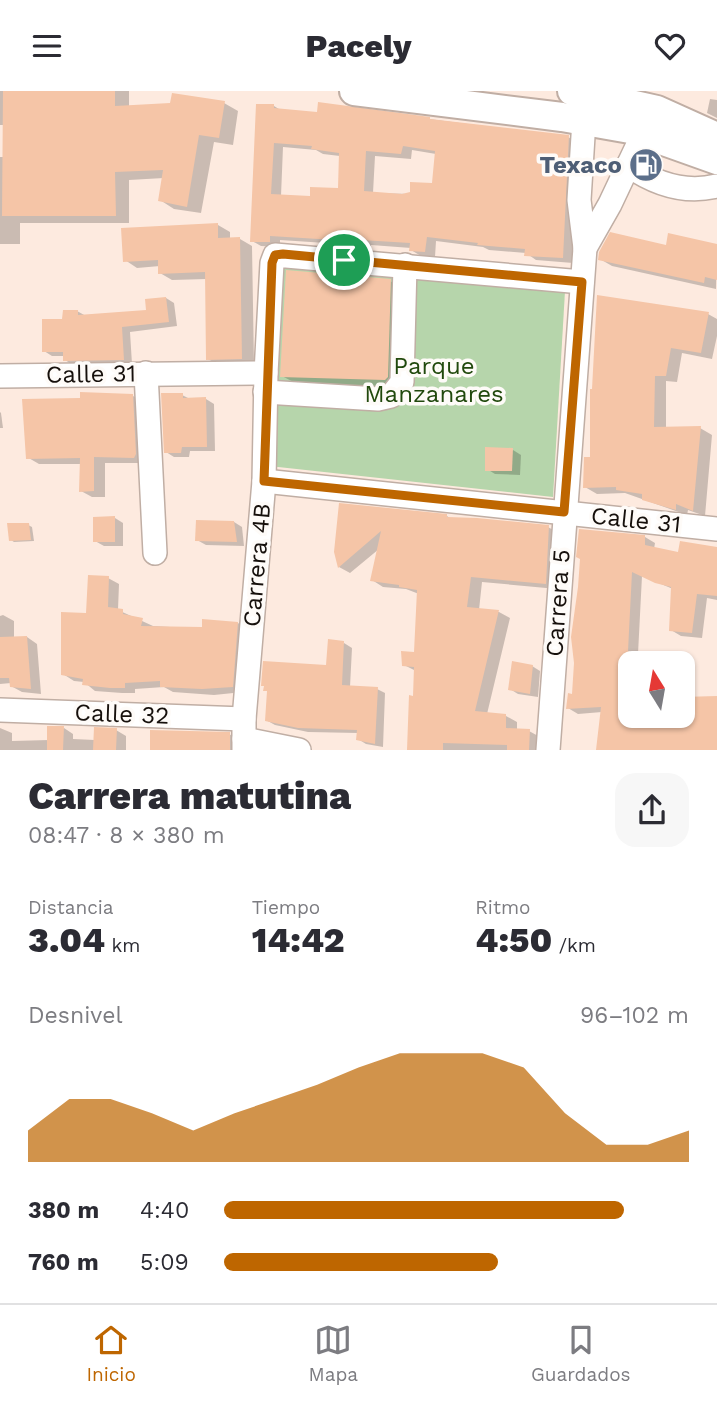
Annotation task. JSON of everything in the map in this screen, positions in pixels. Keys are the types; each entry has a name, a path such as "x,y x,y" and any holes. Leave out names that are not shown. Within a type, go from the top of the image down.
{"main road":[{"path":"354,91 593,101 646,111 717,137"},
{"path":"646,111 717,160"}],"street":[{"name":"Carrera 5","path":"548,750 585,248 579,200 593,101"},
{"path":"585,248 611,205 646,111"},
{"path":"628,165 642,175 680,190 701,190 717,186"},
{"name":"Carrera 4B","path":"244,736 264,481 272,263 275,255 405,265"},
{"path":"405,265 582,282"},
{"name":"Calle 31","path":"0,376 146,373 266,382 378,399 391,396 402,381 405,265"},
{"path":"146,373 155,553"},
{"name":"Calle 31","path":"264,481 717,529"},
{"name":"Calle 32","path":"0,710 244,736 299,750"}],"green space":[{"name":"Parque Manzanares","path":"280,265 565,291 553,497 269,466"}],"building":[{"path":"3,91 115,91 115,106 170,103 172,93 225,101 219,138 199,135 187,207 158,201 163,170 115,172 116,216 2,216"},
{"path":"318,102 430,119 569,135 563,258 524,256 525,249 427,237 425,252 409,251 410,243 361,240 361,244 335,243 335,240 270,236 270,242 250,242 256,104 274,104 274,108 317,112","holes":["274,143 312,146 311,149 339,153 338,188 310,187 310,196 271,194","403,146 435,151 432,183 410,182 410,192 402,194 364,191 366,151 401,154"]},
{"path":"218,223 218,238 240,237 242,359 206,360 205,272 158,274 158,260 123,262 121,228"},
{"path":"610,232 666,245 668,233 717,244 717,280 705,277 704,283 598,260 599,252"},
{"path":"286,270 391,279 388,377 385,380 280,377"},
{"path":"597,295 709,312 701,353 671,348 666,376 655,376 654,427 701,426 693,511 676,504 676,510 642,500 642,494 616,490 616,487 583,488 584,457 590,457 590,389"},
{"path":"166,297 169,322 122,327 124,360 63,361 63,352 42,352 42,319 62,319 63,310 78,310 78,315 146,310 145,299"},
{"path":"80,392 133,394 136,454 134,458 94,457 94,491 79,492 80,458 26,459 22,399 80,398"},
{"path":"161,393 183,393 183,398 206,397 207,447 182,447 181,453 164,453"},
{"path":"485,447 513,448 512,471 485,471"},
{"path":"339,503 447,514 447,517 549,525 546,584 471,577 467,607 499,610 475,711 506,714 506,728 530,729 529,750 507,750 507,745 443,743 443,750 407,750 409,695 413,696 414,667 402,666 401,651 414,652 417,590 370,581 381,531 338,568 334,552"},
{"path":"115,516 115,542 93,542 93,517"},
{"path":"196,520 234,521 237,542 195,541"},
{"path":"7,523 29,523 31,540 9,541"},
{"path":"579,529 645,535 645,545 678,552 680,541 717,547 717,596 697,594 692,633 669,631 671,587 632,572 628,651 618,651 618,728 695,728 695,697 717,696 717,750 596,750 601,707 566,709 568,693 572,694 574,663 571,637 580,559 576,557"},
{"path":"88,575 109,576 108,607 123,609 123,614 143,618 141,626 202,627 202,619 238,622 233,687 160,687 160,681 125,683 125,688 110,688 82,685 83,679 61,675 61,612 86,613"},
{"path":"27,636 31,689 10,687 9,678 0,678 0,637"},
{"path":"328,639 344,641 342,685 378,687 375,744 356,740 357,730 298,728 265,721 267,691 263,691 264,686 261,686 263,661 326,665"},
{"path":"512,661 533,665 530,694 508,690"},
{"path":"47,726 64,726 63,750 47,750"},
{"path":"94,727 117,728 116,750 93,750"},
{"path":"150,730 230,732 230,750 150,750"}],"place":[{"name":"Texaco","path":"646,165"}],"route":[{"path":"283,254 344,260 582,282 564,512 264,481 272,263 275,255 283,254"}]}
